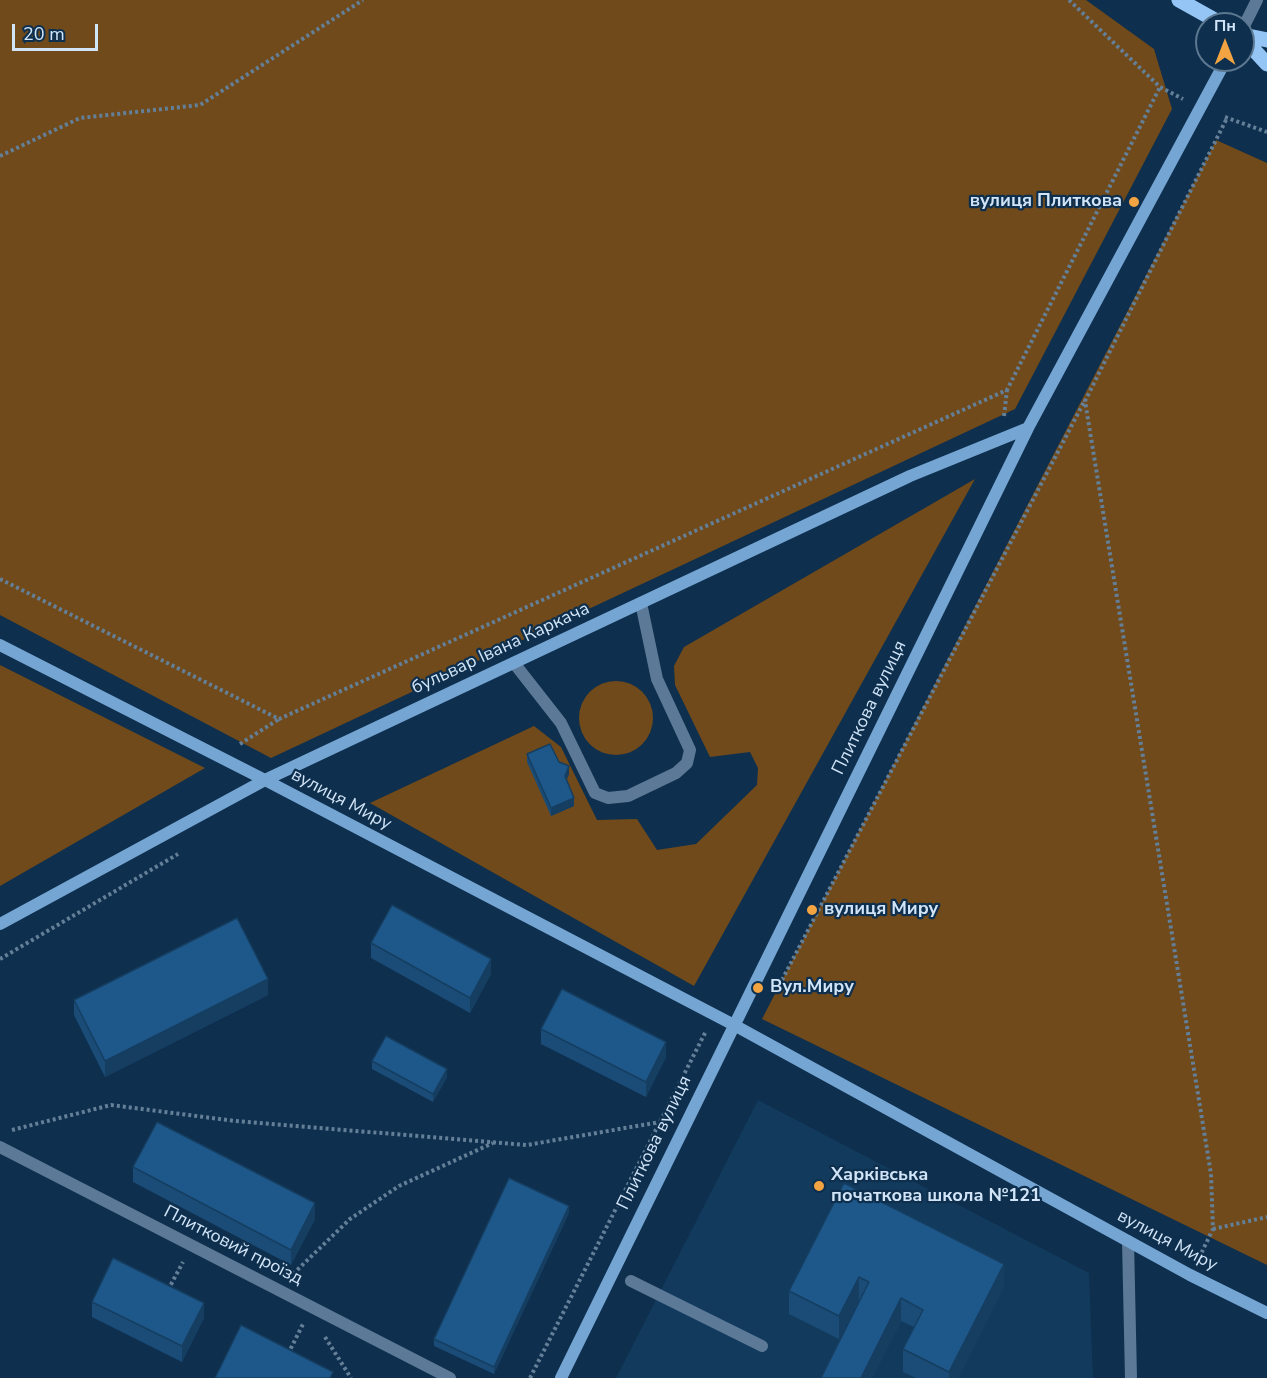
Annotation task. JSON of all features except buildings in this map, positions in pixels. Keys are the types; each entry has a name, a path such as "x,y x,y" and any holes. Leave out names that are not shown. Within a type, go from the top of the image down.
{"main road":[{"path":"1179,0 1200,12"},
{"path":"1255,50 1267,64"}],"street":[{"name":"Плиткова вулиця","path":"561,1378 1028,428 1220,72"},
{"name":"бульвар Івана Каркача","path":"0,924 265,780 910,476 1028,428"},
{"path":"514,663 561,723 595,793 608,798 627,796 676,773 687,763 690,750 657,679 641,603"},
{"name":"вулиця Миру","path":"0,645 265,780 734,1025 1190,1275 1267,1313"},
{"name":"Плитковий проїзд","path":"0,1146 310,1309 450,1378"},
{"path":"1128,1241 1131,1378"},
{"path":"631,1281 762,1346"}],"path":[{"path":"0,156 80,118 200,105 363,0"},
{"path":"0,579 279,719 1007,390 1160,87 1069,0"},
{"path":"778,987 1085,401 1227,118"},
{"path":"1085,401 1211,1174 1213,1229 1190,1275"},
{"path":"0,959 184,850"},
{"path":"530,1378 707,1027"},
{"path":"2,1132 111,1105 235,1121 527,1145 661,1121"},
{"path":"286,1281 351,1219 399,1186 494,1143"},
{"path":"1213,1229 1267,1217"},
{"path":"164,1299 191,1245"},
{"path":"284,1362 310,1309"},
{"path":"310,1309 351,1378"}],"shaded area":[{"path":"0,0 1086,0 1154,49 1172,109 1015,409 271,758 0,615"},
{"path":"1216,140 1267,163 1267,1265 762,1019"},
{"path":"975,479 694,986 370,803 534,726 561,747 597,820 637,819 657,850 696,844 757,785 758,768 750,752 710,757 675,685 674,666 684,647"},
{"path":"0,665 205,768 0,886"},
{"path":"616,681 637,687 647,697 653,718 647,739 637,749 616,755 595,749 585,739 579,718 585,697 595,687"},
{"name":"Харківська початкова школа №121","path":"758,1100 1089,1273 1093,1378 616,1378"}],"place":[{"name":"вулиця Плиткова","path":"1134,202"},
{"name":"вулиця Миру","path":"812,910"},
{"name":"Вул.Миру","path":"758,988"},
{"name":"Харківська початкова школа №121","path":"819,1186"}]}
